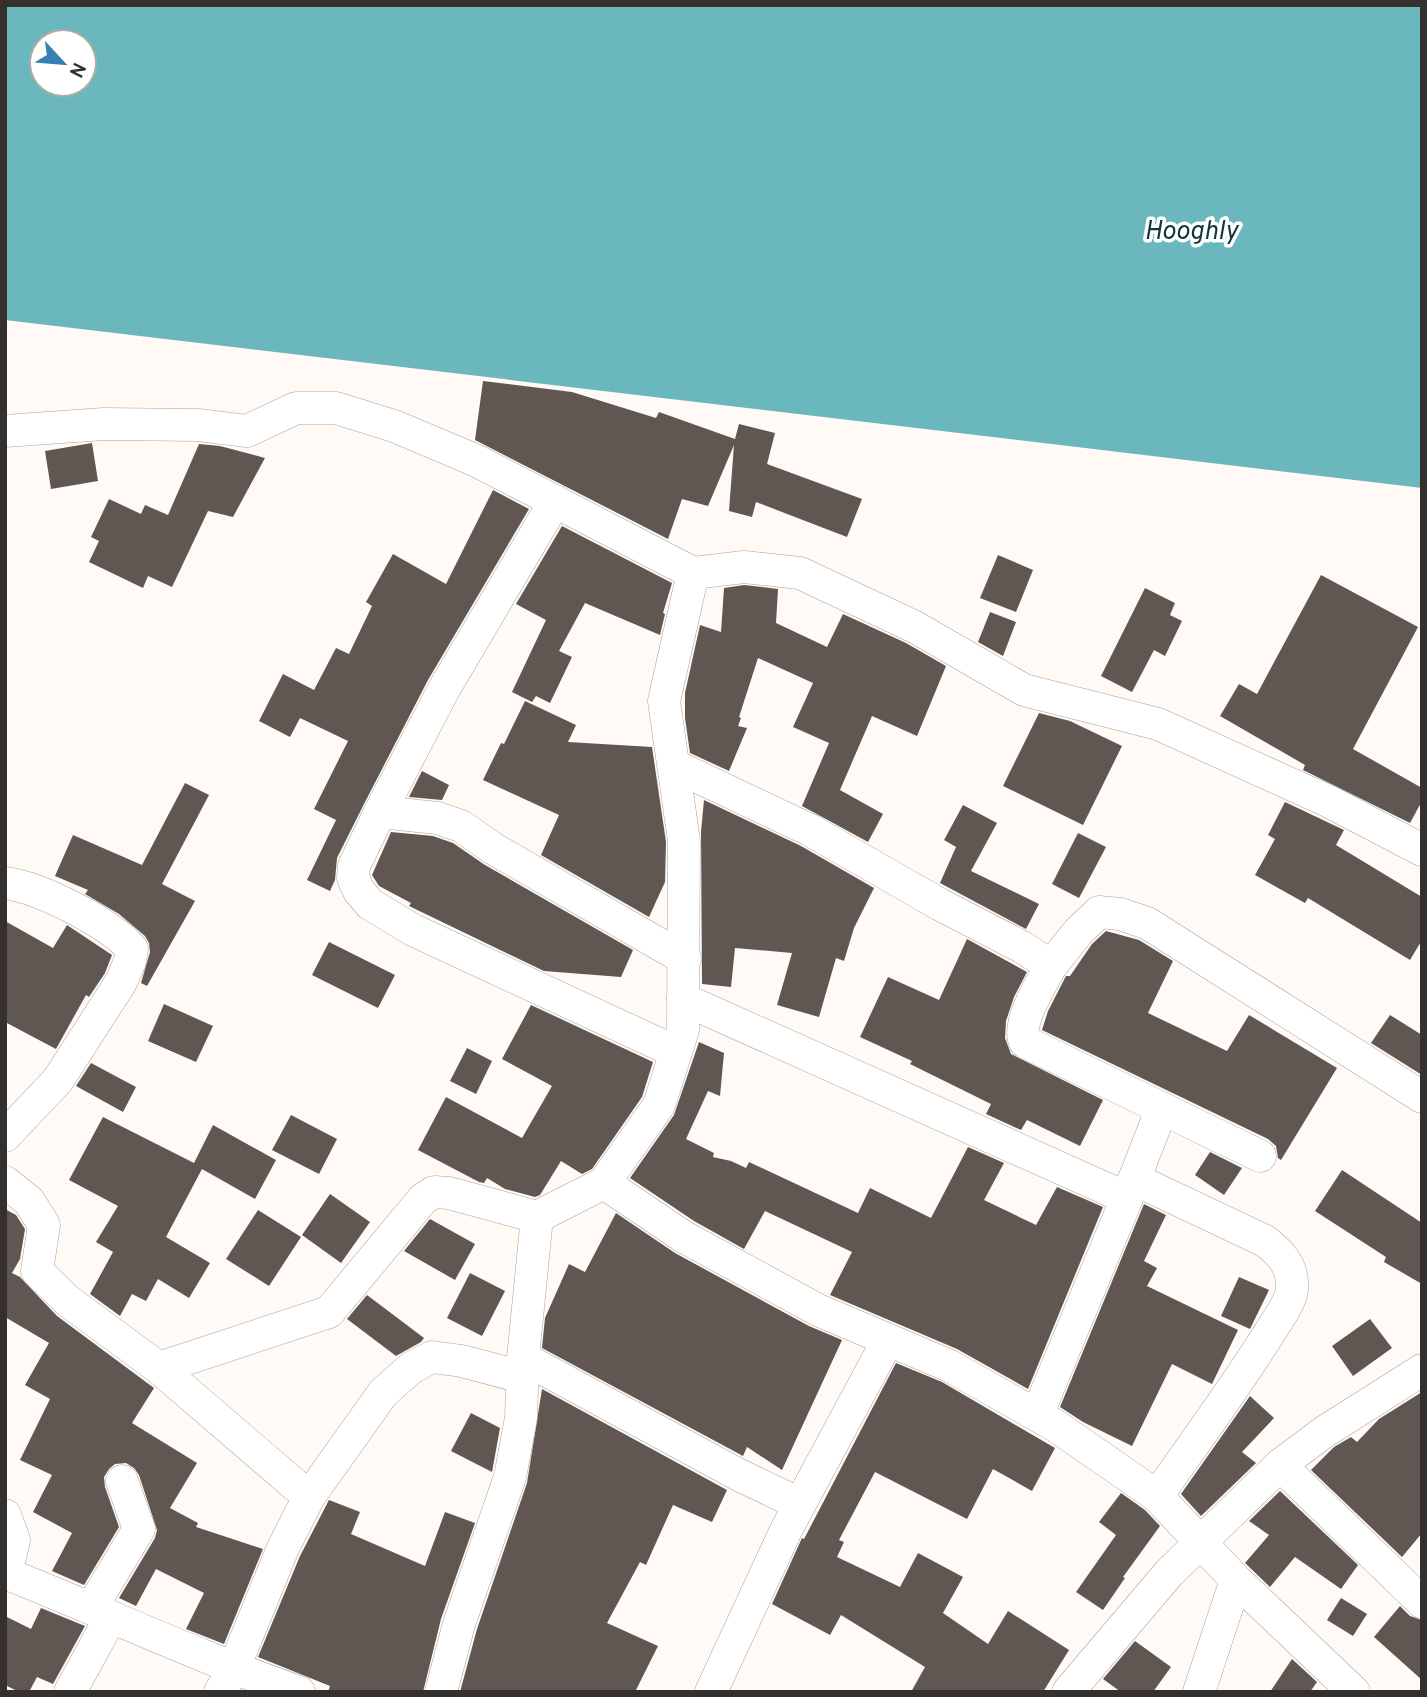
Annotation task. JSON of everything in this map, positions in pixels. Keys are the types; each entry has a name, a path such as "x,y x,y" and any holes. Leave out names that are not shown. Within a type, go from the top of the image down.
{"street":[{"path":"5,431 104,424 198,425 247,431 296,408 336,408 394,426 477,461 693,573 744,567 800,573 915,627 1024,690 1158,724 1328,801 1422,850"},
{"path":"555,501 444,689 380,811 354,866 353,878 370,904 413,930 676,1052"},
{"path":"159,1368 329,1312 423,1199 434,1192 449,1193 537,1217 604,1183 659,1105 683,1030 685,959 684,841 675,766 663,701 693,573"},
{"path":"675,766 810,830 939,904 1022,947 1051,966"},
{"path":"380,811 437,818 461,826 494,849 685,959"},
{"path":"5,883 34,889 108,928 132,949 121,982 58,1080 5,1136"},
{"path":"1260,1156 1025,1042 1021,1035 1024,1021 1051,966 1077,932 1099,912 1121,914 1147,923 1422,1097"},
{"path":"683,999 1130,1189 1265,1241 1282,1254 1290,1272 1292,1291 1281,1314 1245,1373 1157,1496"},
{"path":"1037,1415 1162,1108"},
{"path":"5,1182 29,1201 44,1225 37,1271 68,1301 159,1368 309,1497"},
{"path":"604,1183 684,1237 818,1310 950,1366 1037,1415 1135,1479 1157,1496 1236,1580 1354,1692"},
{"path":"441,1692 459,1624 510,1478 521,1418 537,1217"},
{"path":"711,1692 800,1504 888,1340"},
{"path":"227,1680 283,1548 309,1497 383,1392 411,1368 432,1357 523,1367 800,1504"},
{"path":"1068,1692 1169,1573 1280,1465 1324,1432 1422,1370"},
{"path":"1280,1465 1422,1602"},
{"path":"70,1692 139,1529 122,1481"},
{"path":"5,1515 14,1540 6,1573 102,1612 227,1680 299,1692"},
{"path":"1199,1692 1236,1580"}],"water":[{"name":"Hooghly","path":"5,5 1422,5 1422,488 5,320"}],"building":[{"path":"483,381 572,392 656,418 659,412 735,439 739,424 775,433 767,464 862,499 847,537 756,502 752,517 729,511 734,445 708,506 682,499 668,539 475,440"},
{"path":"92,443 98,481 51,489 45,451"},
{"path":"199,444 220,446 265,458 233,517 208,511 172,587 148,576 143,588 89,562 99,541 91,537 109,499 141,514 145,505 168,515"},
{"path":"493,490 529,509 428,680 337,858 335,880 330,891 307,880 336,820 314,809 348,741 300,718 290,737 259,721 283,674 314,690 336,648 349,654 372,606 366,602 393,554 446,584"},
{"path":"562,526 672,583 660,635 585,603 559,651 572,657 550,703 536,696 532,702 512,692 546,620 516,604"},
{"path":"998,555 1033,570 1016,612 980,598"},
{"path":"1321,575 1418,627 1353,749 1422,788 1422,801 1410,823 1303,770 1305,765 1220,716 1239,684 1257,694"},
{"path":"744,585 778,589 776,623 827,647 843,614 906,643 946,666 917,736 872,716 840,790 883,814 868,842 802,806 829,743 793,727 813,683 758,658 739,717 738,726 747,728 729,771 690,753 685,693 700,625 721,632 724,588"},
{"path":"1145,588 1175,603 1170,615 1182,621 1165,656 1154,650 1132,692 1101,676"},
{"path":"990,612 1016,622 1003,656 978,642"},
{"path":"525,701 576,725 568,742 652,747 666,842 665,882 649,917 541,855 559,815 483,780"},
{"path":"1039,713 1070,721 1122,746 1083,825 1003,786"},
{"path":"422,771 449,785 442,800 409,797"},
{"path":"185,783 209,795 162,884 195,901 147,986 141,983 150,952 145,936 119,914 85,894 88,890 55,876 73,835 142,865"},
{"path":"704,800 801,846 874,888 854,928 844,961 836,958 819,1017 777,1005 792,953 735,948 731,987 702,984 701,832"},
{"path":"1285,802 1344,830 1336,845 1422,897 1422,940 1410,960 1308,898 1305,903 1255,875 1275,839 1268,835"},
{"path":"963,805 997,823 971,871 1039,904 1026,929 940,883 956,847 944,840"},
{"path":"391,832 433,836 453,843 485,865 633,950 621,977 544,971 409,906 411,903 379,886 372,875"},
{"path":"1078,833 1106,847 1079,898 1052,884"},
{"path":"5,921 53,948 67,925 112,955 105,973 89,997 86,995 56,1049 5,1022"},
{"path":"1106,931 1139,940 1173,961 1148,1013 1227,1051 1249,1015 1337,1068 1281,1160 1278,1158 1276,1146 1268,1139 1042,1030 1048,1011 1066,976 1070,976 1092,944"},
{"path":"967,939 1027,972 1014,997 1006,1021 1005,1038 1011,1054 1103,1100 1080,1146 1027,1120 1021,1130 986,1114 991,1104 910,1064 912,1061 860,1037 888,977 939,1000"},
{"path":"329,942 395,975 378,1008 312,975"},
{"path":"164,1004 213,1026 196,1062 148,1041"},
{"path":"531,1005 653,1062 642,1097 592,1169 582,1174 561,1161 540,1195 535,1197 505,1189 487,1178 484,1183 479,1182 418,1150 446,1097 522,1138 552,1086 502,1059"},
{"path":"1390,1015 1422,1035 1422,1075 1371,1043"},
{"path":"699,1042 724,1053 720,1096 708,1091 686,1139 714,1153 713,1157 746,1168 749,1162 858,1213 870,1188 931,1218 968,1147 1004,1163 984,1200 1036,1225 1057,1187 1103,1207 1028,1389 957,1349 830,1295 852,1252 765,1211 744,1249 694,1221 630,1178 674,1115"},
{"path":"467,1048 492,1061 476,1094 450,1081"},
{"path":"91,1063 136,1087 123,1112 76,1086"},
{"path":"291,1115 337,1139 319,1174 272,1150"},
{"path":"103,1117 194,1163 213,1125 276,1160 255,1199 202,1169 166,1237 210,1263 189,1298 158,1279 146,1301 132,1294 120,1316 90,1294 113,1252 96,1242 118,1206 69,1180"},
{"path":"1210,1152 1242,1168 1224,1195 1195,1175"},
{"path":"1342,1170 1422,1223 1422,1284 1384,1262 1386,1257 1315,1211"},
{"path":"330,1194 370,1222 341,1263 302,1235"},
{"path":"1144,1204 1166,1215 1144,1261 1157,1268 1147,1286 1238,1330 1212,1384 1172,1364 1132,1446 1083,1422 1060,1407"},
{"path":"5,1209 16,1215 25,1229 20,1259 12,1273 20,1277 57,1316 154,1388 132,1423 197,1463 170,1508 198,1523 196,1527 263,1549 224,1644 186,1629 204,1593 156,1569 136,1606 119,1598 155,1538 157,1530 139,1475 126,1463 115,1464 104,1477 119,1527 84,1585 52,1571 72,1533 33,1512 52,1475 20,1460 50,1399 25,1385 49,1343 5,1317"},
{"path":"258,1210 301,1237 269,1286 226,1259"},
{"path":"616,1213 675,1253 809,1326 842,1340 782,1470 747,1447 743,1456 542,1348 545,1318 569,1264 585,1272"},
{"path":"430,1219 475,1244 455,1280 404,1251"},
{"path":"470,1273 505,1291 482,1336 447,1318"},
{"path":"1239,1277 1269,1290 1250,1329 1221,1316"},
{"path":"367,1295 424,1338 421,1342 396,1356 347,1319"},
{"path":"1370,1319 1392,1348 1353,1376 1332,1346"},
{"path":"896,1363 942,1382 1055,1448 1032,1491 993,1469 967,1519 875,1472 839,1540 844,1542 837,1557 900,1587 918,1553 963,1577 943,1613 988,1644 1008,1611 1069,1650 1043,1692 911,1692 925,1667 841,1615 830,1635 772,1604 802,1538 804,1539"},
{"path":"542,1389 727,1490 712,1522 673,1505 646,1565 640,1562 607,1623 658,1646 635,1692 460,1692 477,1629 527,1483"},
{"path":"1422,1392 1422,1533 1402,1557 1311,1470 1334,1447 1351,1437 1357,1442 1379,1419"},
{"path":"1250,1396 1274,1418 1242,1452 1256,1463 1201,1516 1181,1494"},
{"path":"471,1413 500,1428 492,1472 451,1451"},
{"path":"1280,1491 1358,1565 1341,1589 1295,1557 1270,1587 1245,1563 1269,1535 1249,1521"},
{"path":"1121,1493 1145,1510 1160,1526 1103,1610 1076,1592 1116,1535 1099,1522"},
{"path":"329,1500 360,1512 351,1534 425,1566 445,1512 475,1523 441,1619 423,1692 328,1692 330,1686 258,1657 300,1556"},
{"path":"1341,1598 1367,1614 1353,1636 1327,1620"},
{"path":"1400,1606 1410,1616 1422,1620 1422,1680 1374,1637"},
{"path":"41,1608 85,1626 53,1684 37,1677 29,1692 19,1692 5,1685 5,1616 31,1629"},
{"path":"1135,1641 1171,1667 1153,1692 1121,1692 1103,1679"},
{"path":"1292,1659 1317,1682 1310,1692 1270,1692"}]}
